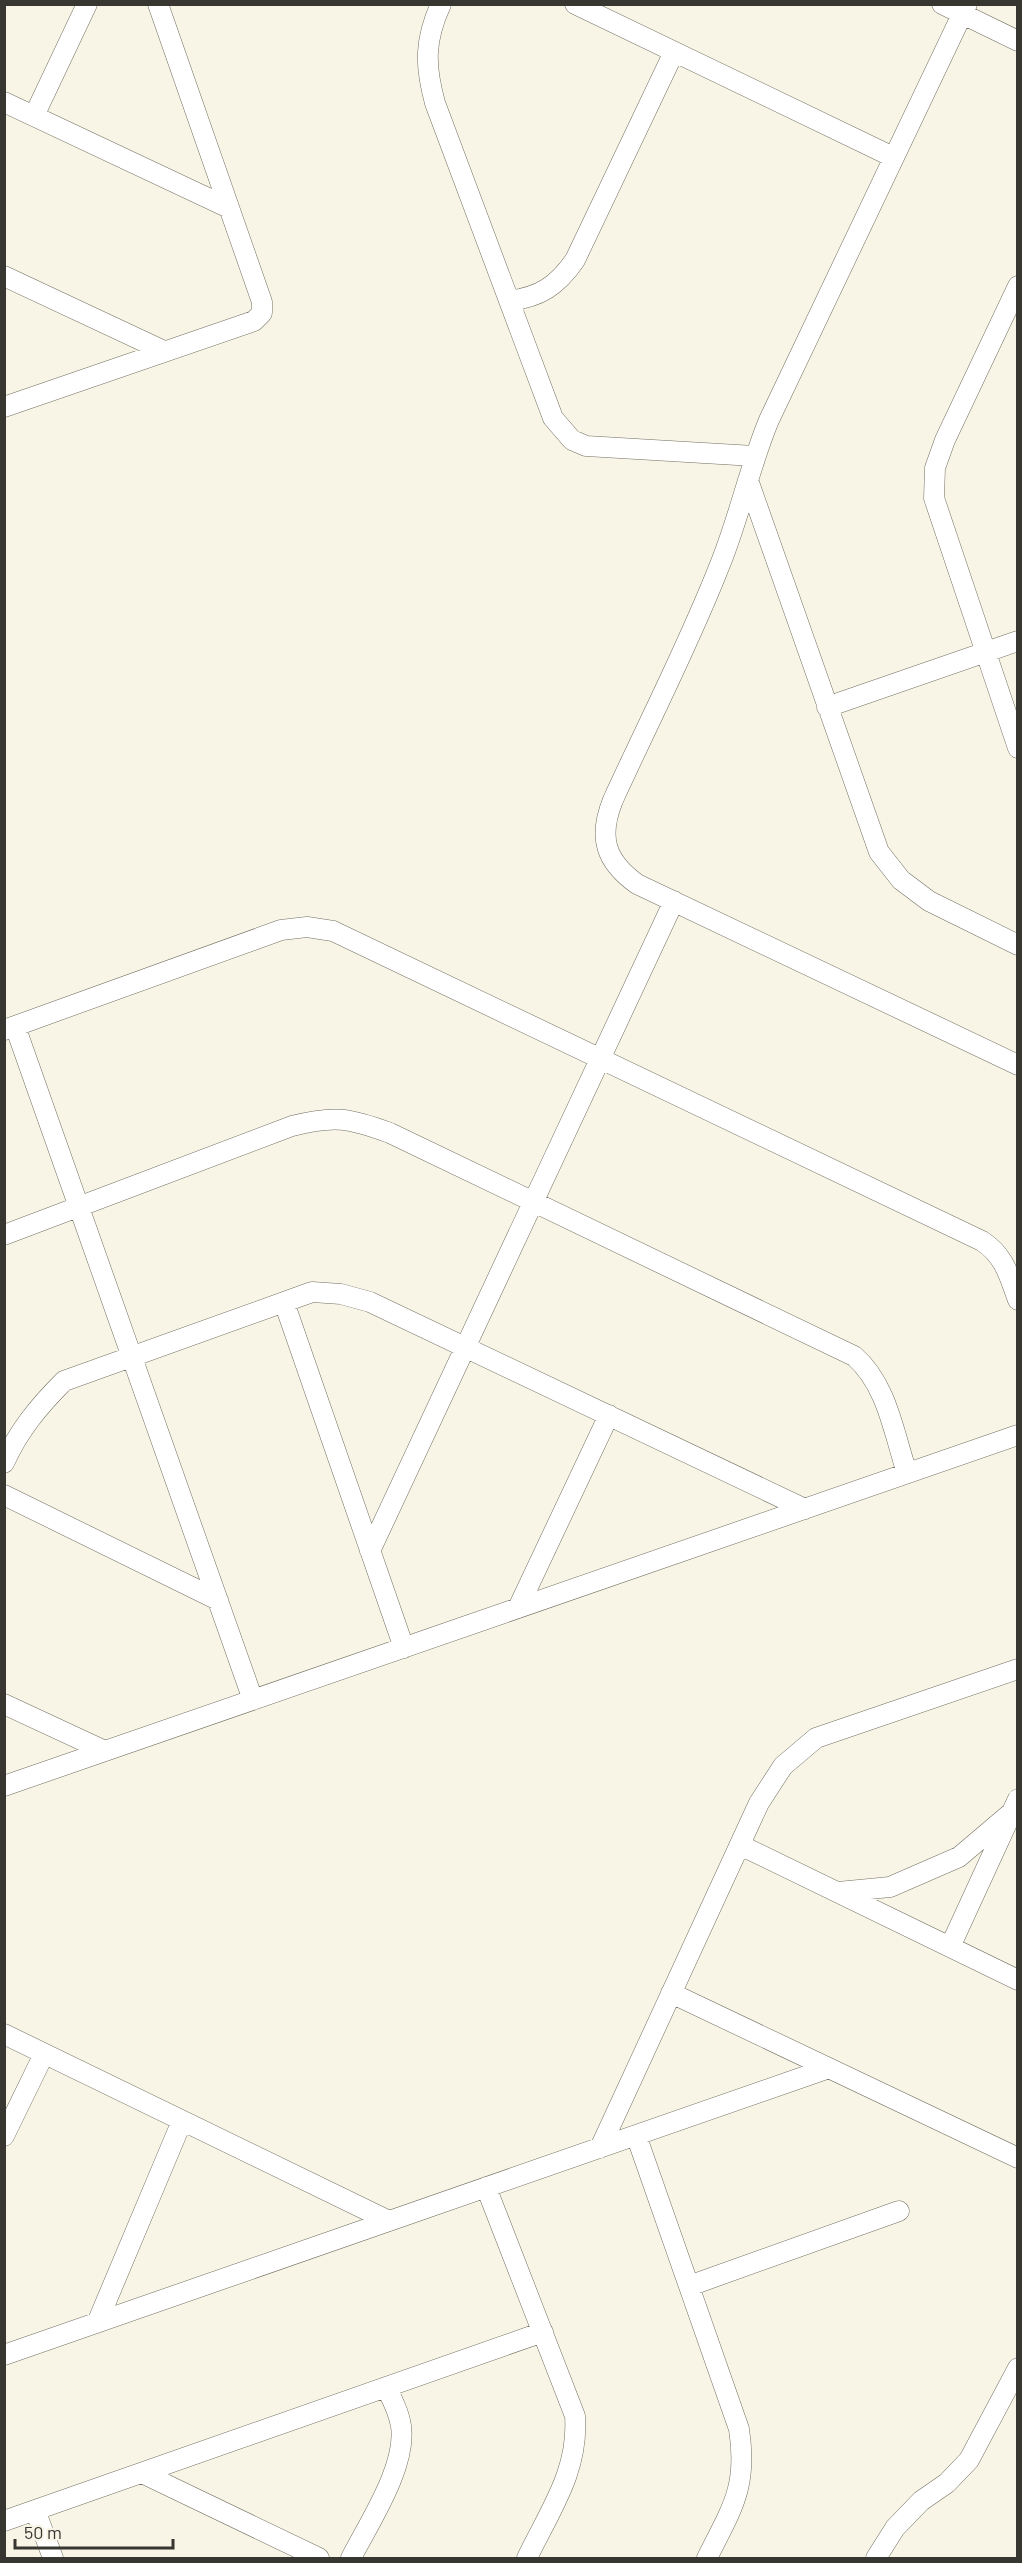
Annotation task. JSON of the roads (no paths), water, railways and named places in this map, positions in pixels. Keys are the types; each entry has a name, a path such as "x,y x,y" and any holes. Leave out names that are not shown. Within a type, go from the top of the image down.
{"street":[{"path":"34,116 87,4"},
{"path":"4,407 254,321 262,313 262,302 158,4"},
{"path":"441,4 428,40 427,72 435,103 553,418 561,430 572,440 601,448 754,456"},
{"path":"575,4 894,157"},
{"path":"942,4 965,10 1017,41"},
{"path":"965,10 754,456 719,569 605,818 604,838 621,873 637,884 1017,1065"},
{"path":"509,301 529,298 548,290 563,277 575,260 674,52"},
{"path":"4,102 229,208"},
{"path":"4,276 164,351"},
{"path":"1017,286 945,440 935,468 934,498 942,528 1017,748"},
{"path":"748,480 879,852 901,880 929,901 1017,945"},
{"path":"827,708 1017,641"},
{"path":"370,1551 674,901"},
{"path":"253,1700 79,1207 10,1028 281,930 307,927 333,931 982,1241 995,1250 1004,1261 1017,1300"},
{"path":"4,1235 292,1126 324,1118 355,1120 390,1133 854,1356 867,1367 876,1381 908,1473"},
{"path":"4,1462 17,1435 39,1406 64,1381 131,1355 312,1292 340,1294 369,1302 805,1509"},
{"path":"284,1302 404,1648"},
{"path":"518,1608 609,1415"},
{"path":"4,1786 1017,1435"},
{"path":"4,1495 218,1600"},
{"path":"600,2148 759,1803 783,1766 816,1738 1017,1669"},
{"path":"4,1704 105,1751"},
{"path":"838,1892 890,1887 960,1857 1015,1805"},
{"path":"950,1947 1015,1805"},
{"path":"740,1845 1017,1980"},
{"path":"671,1993 1017,2158"},
{"path":"4,2034 388,2221"},
{"path":"4,2136 44,2054"},
{"path":"4,2355 829,2068"},
{"path":"97,2323 182,2121"},
{"path":"636,2135 739,2429 744,2459 740,2489 707,2559"},
{"path":"486,2187 575,2416 577,2440 573,2464 527,2559"},
{"path":"689,2286 899,2211"},
{"path":"4,2521 543,2332"},
{"path":"876,2559 895,2528 921,2501 947,2482 969,2460 1017,2368"},
{"path":"351,2559 395,2470 400,2449 401,2427 386,2387"},
{"path":"142,2472 319,2559"},
{"path":"35,2510 53,2559"}]}
